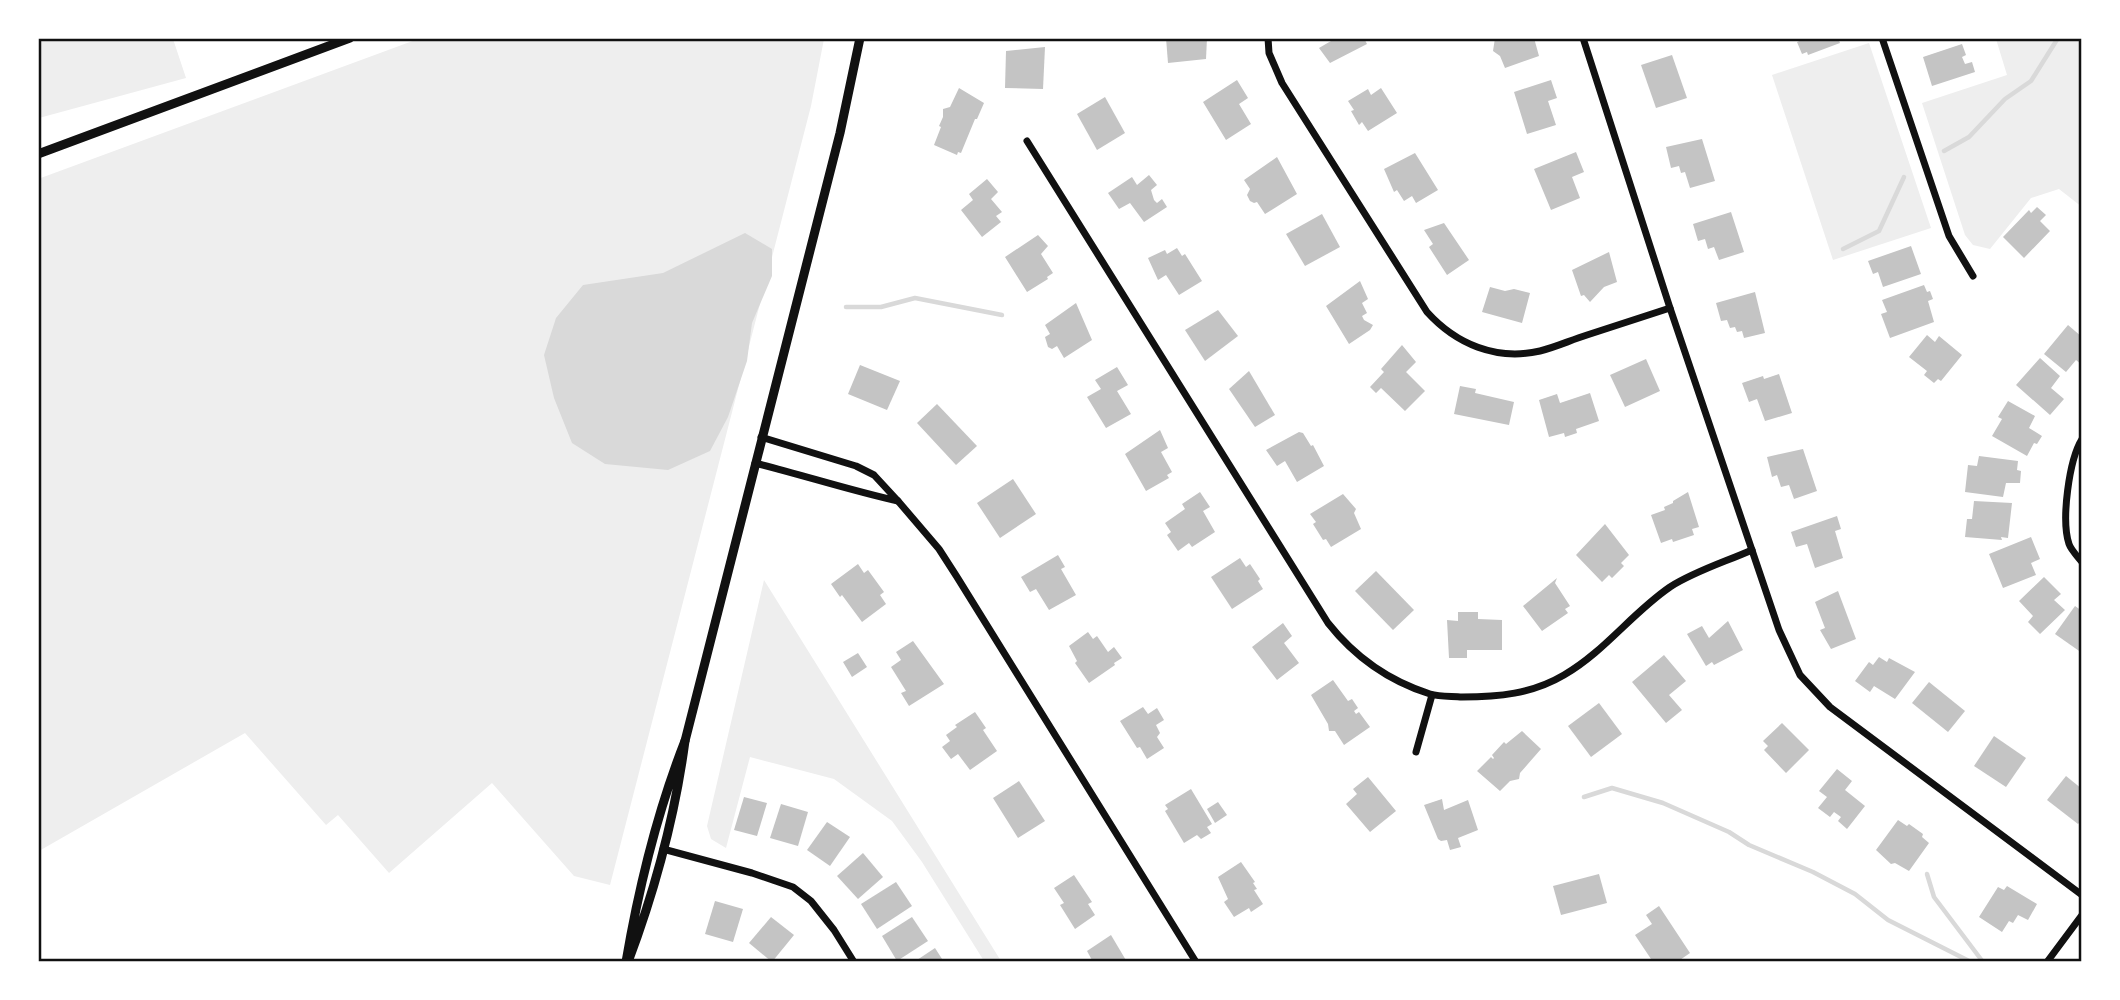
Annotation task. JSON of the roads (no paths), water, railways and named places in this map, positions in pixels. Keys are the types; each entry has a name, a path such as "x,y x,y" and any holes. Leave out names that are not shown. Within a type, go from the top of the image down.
{"street":[{"path":"38,154 330,42 350,38"},
{"path":"627,961 635,909 664,798 685,741 840,133 860,38"},
{"path":"1268,38 1269,53 1282,83 1427,312 1460,341 1481,349 1509,354 1538,351 1670,308"},
{"path":"1583,38 1670,308 1792,661 1809,686 1830,707 2081,895"},
{"path":"1882,38 1948,236 1973,275"},
{"path":"1027,141 1328,622 1344,643 1385,674 1432,695 1489,697 1523,692 1544,685 1581,664 1671,587 1694,574 1752,550"},
{"path":"761,437 856,466 874,475 939,549 1196,961"},
{"path":"2081,439 2075,450 2066,512 2069,544 2081,562"},
{"path":"755,463 898,501"},
{"path":"1416,752 1432,695"},
{"path":"627,961 647,912 679,787 685,741"},
{"path":"663,849 763,876 793,887 811,901 854,961"},
{"path":"2047,961 2081,915"}],"waterway":[{"path":"1944,151 1969,137 2005,99 2031,81 2058,38"},
{"path":"1843,249 1879,231 1904,177"},
{"path":"846,307 881,307 915,298 1002,315"},
{"path":"1584,797 1612,788 1663,803 1729,832 1749,845 1813,872 1855,894 1888,920 1971,962"},
{"path":"1927,874 1934,897 1983,962"}]}
